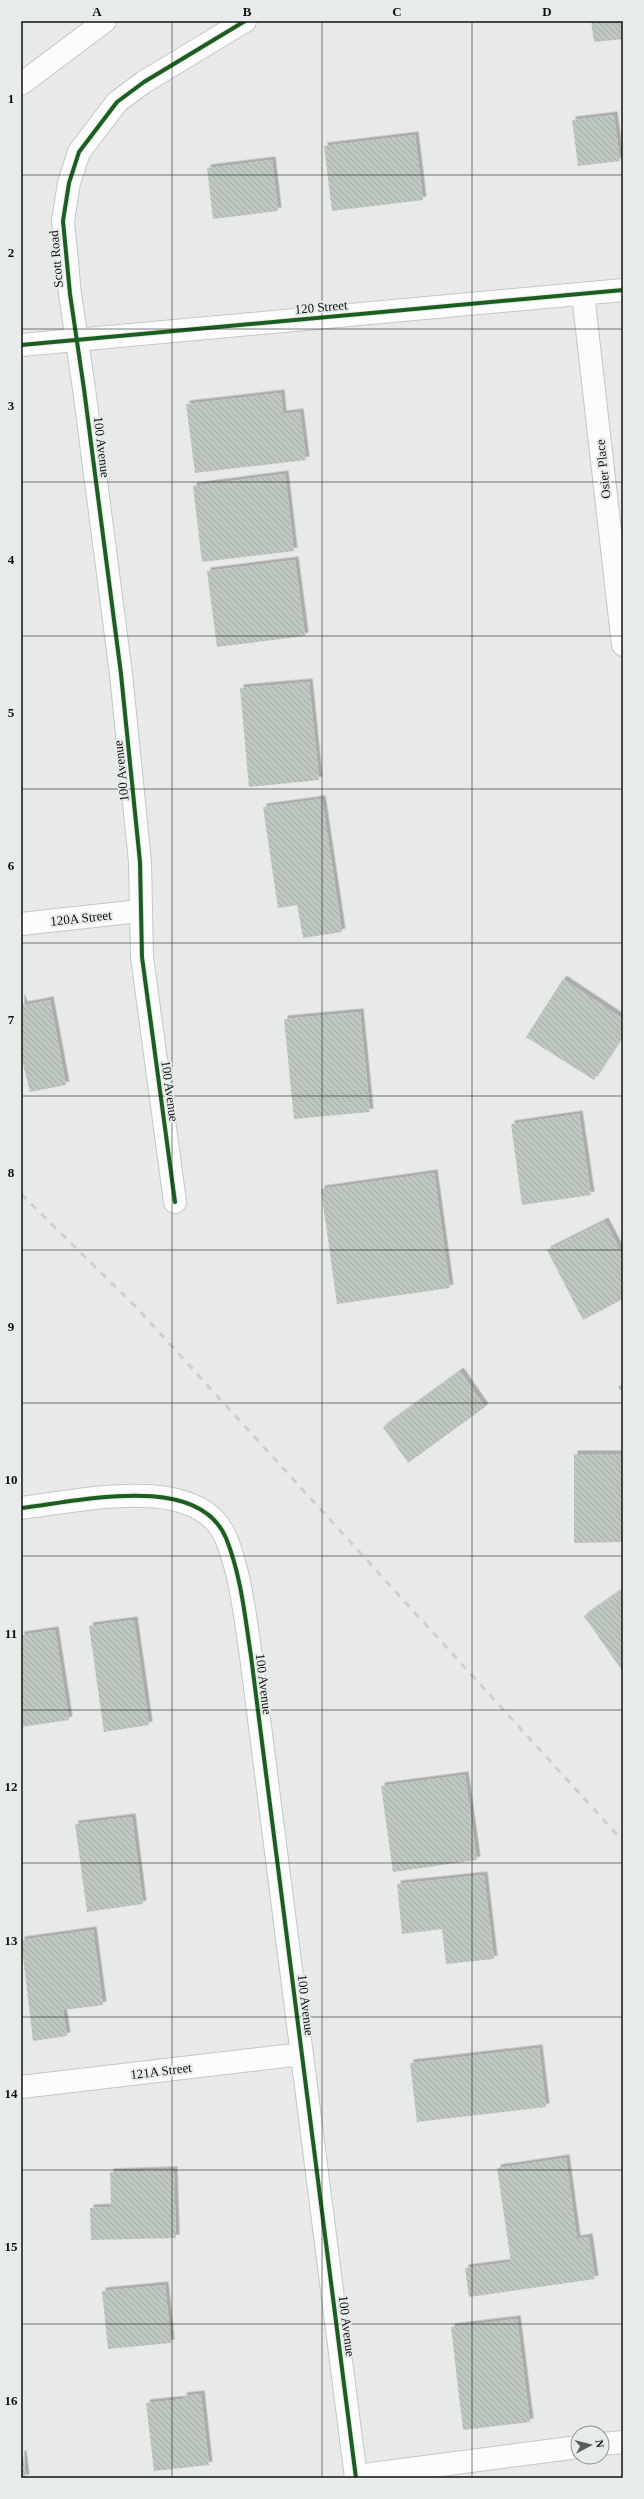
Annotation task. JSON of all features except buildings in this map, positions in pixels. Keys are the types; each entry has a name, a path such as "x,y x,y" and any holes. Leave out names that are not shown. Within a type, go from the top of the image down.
{"street":[{"path":"21,84 105,21"},
{"name":"Scott Road","path":"77,339 70,294 63,221 69,183 79,152 97,126 118,102 144,82 245,21"},
{"name":"120 Street","path":"21,345 623,290"},
{"name":"Osier Place","path":"583,294 623,645"},
{"name":"100 Avenue","path":"77,339 121,674 140,862 142,957 175,1202"},
{"name":"120A Street","path":"21,924 140,911"},
{"name":"100 Avenue","path":"21,1508 153,1495 184,1502 209,1514 225,1536 239,1580 251,1656 356,2477"},
{"name":"121A Street","path":"21,2087 302,2054"},
{"path":"610,2443 623,2442"},
{"path":"356,2477 570,2449"}],"railway":[{"path":"21,1194 137,1308 623,1841"}],"cycle path":[{"path":"175,1202 142,957 140,862 121,674 84,389 70,294 63,221 69,183 79,152 117,102 144,82 245,21"},
{"path":"21,345 623,290"},
{"path":"21,1508 103,1497 163,1497 190,1504 211,1517 226,1538 231,1552 242,1596 251,1656 356,2478"}]}
